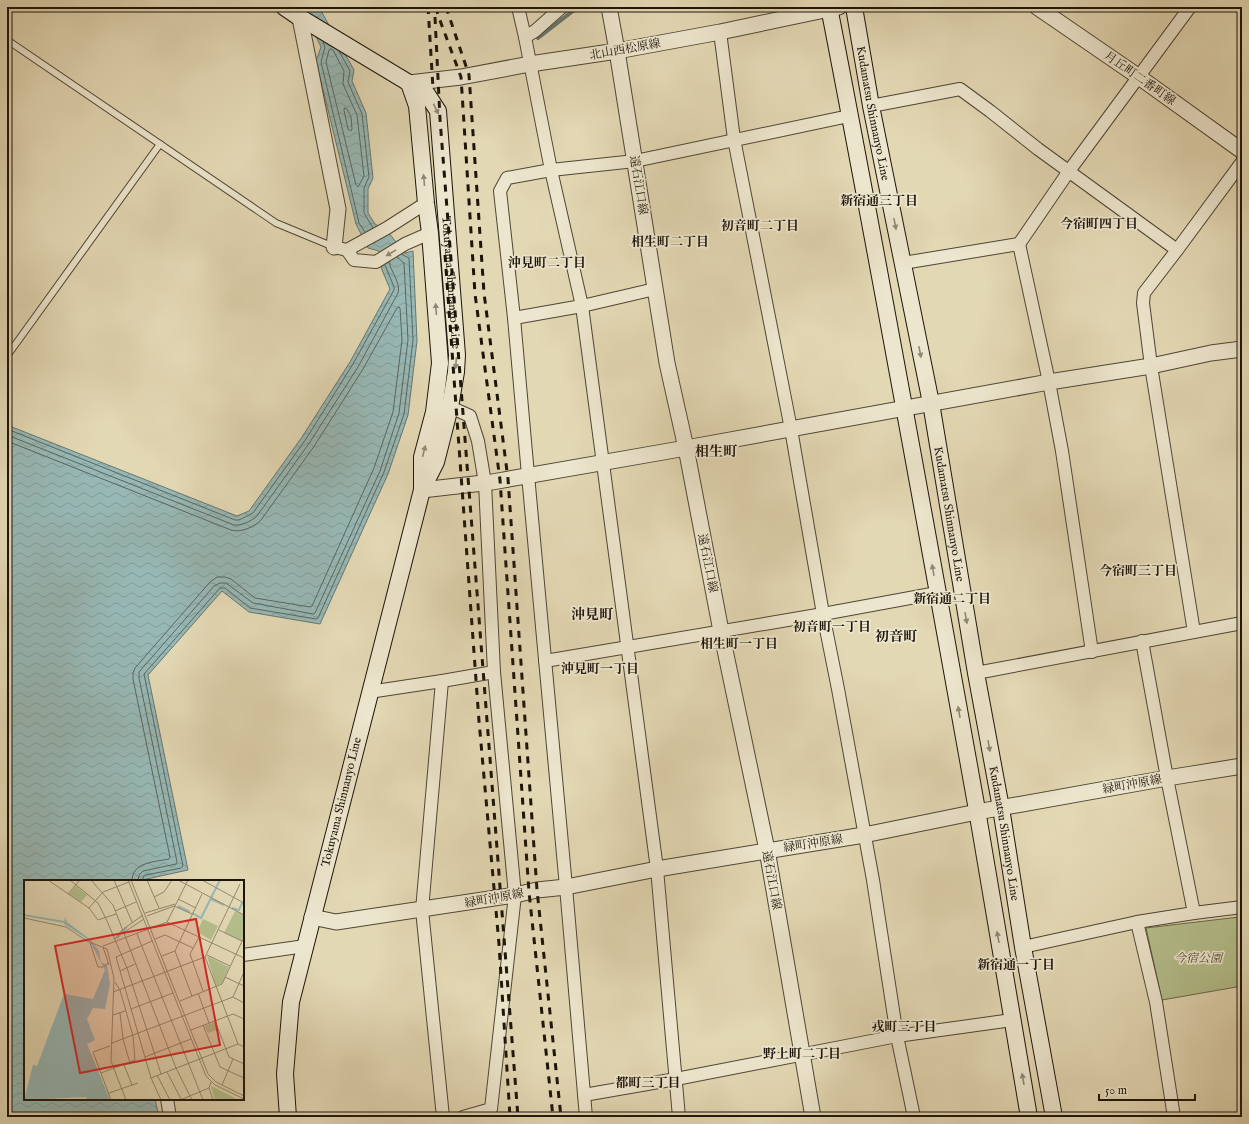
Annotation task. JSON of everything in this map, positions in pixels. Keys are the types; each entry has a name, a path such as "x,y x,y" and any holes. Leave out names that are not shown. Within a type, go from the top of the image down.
{"main road":[{"name":"Tokuyama Shinnanyo Line","path":"284,7 409,83 425,91 438,111 457,355 456,372 450,408 436,462 422,490 369,692 291,1002 285,1074 288,1117"},
{"name":"Kudamatsu Shinnanyo Line","path":"854,7 871,106 931,403 976,673 1001,808 1023,947 1054,1117"},
{"name":"Kudamatsu Shinnanyo Line","path":"833,8 849,116 905,408 977,812 1029,1117"},
{"name":"Tokuyama Shinnanyo Line","path":"409,83 417,106 430,233 440,364 434,412 422,457 422,490"}],"street":[{"path":"518,7 551,170 582,306 656,869 679,1117"},
{"path":"525,37 535,31 562,7"},
{"name":"遠石江口線","path":"609,7 667,363 686,448 721,631 767,850 813,1117"},
{"name":"月丘町二番町線","path":"1037,7 1139,77 1242,151"},
{"path":"903,263 1019,244 1069,171 1190,7"},
{"name":"北山西松原線","path":"409,83 461,77 530,64 617,51 720,32 833,8"},
{"path":"303,19 338,210 340,249 354,260 376,262 405,244 430,233"},
{"path":"720,32 734,140 791,429 823,614 873,880 897,1036 914,1117"},
{"path":"871,106 960,89 1177,250"},
{"path":"586,1117 514,318 500,191 507,178 551,170 635,161 849,116"},
{"path":"1194,632 1151,366 1143,303 1144,293 1242,162"},
{"path":"340,249 362,243 426,203"},
{"path":"1019,244 1049,382 1062,451 1092,652"},
{"path":"514,318 582,306 655,289"},
{"path":"422,490 485,483 1242,349"},
{"path":"450,408 470,416 478,441 485,483 494,672 514,896 491,1109 463,1117"},
{"path":"545,662 937,593"},
{"path":"976,673 1242,623"},
{"path":"1142,641 1194,913"},
{"path":"369,692 494,672"},
{"path":"442,681 422,910 443,1117"},
{"name":"緑町沖原線","path":"312,917 336,922 514,896 537,890 566,887 656,869 864,835 977,812 1242,766"},
{"path":"1023,947 1138,922 1242,907"},
{"path":"1138,922 1156,1002 1174,1117"},
{"path":"244,956 305,946"},
{"path":"584,1095 676,1079 897,1036 1012,1020"},
{"path":"167,1100 170,1117"}],"lane":[{"path":"7,40 276,223 340,249"},
{"path":"7,356 160,144"}],"green space":[{"name":"今宿公園","path":"1239,917 1242,935 1242,986 1162,1000 1146,928"}],"water":[{"path":"302,7 318,7 320,9 354,70 352,81 366,113 373,178 368,189 368,213 375,224 388,232 405,253 413,251 417,341 408,415 388,474 320,624 249,612 222,591 148,675 188,870 143,880 24,880 24,1100 155,1100 159,1117 7,1117 7,425 237,516 249,511 302,437 350,362 390,289 382,270 379,251 368,248 356,224 316,61 321,47"}],"waterway":[{"path":"538,38 578,7"}],"railway":[{"path":"428,7 433,88"},
{"path":"436,7 461,77 475,294 500,480 529,892 553,1117"},
{"path":"446,7 469,75 484,293 508,479 537,890 561,1117"},
{"path":"435,17 440,119 518,1117"},
{"path":"445,255 479,721 499,944 510,1117"}],"district":[{"name":"新宿通三丁目","path":"879,200"},
{"name":"今宿町四丁目","path":"1099,223"},
{"name":"初音町二丁目","path":"760,225"},
{"name":"相生町二丁目","path":"670,241"},
{"name":"沖見町二丁目","path":"547,262"},
{"name":"相生町","path":"716,451"},
{"name":"今宿町三丁目","path":"1138,570"},
{"name":"新宿通二丁目","path":"952,598"},
{"name":"沖見町","path":"592,614"},
{"name":"初音町一丁目","path":"832,626"},
{"name":"初音町","path":"896,636"},
{"name":"相生町一丁目","path":"739,643"},
{"name":"沖見町一丁目","path":"600,668"},
{"name":"新宿通一丁目","path":"1016,964"},
{"name":"戎町三丁目","path":"904,1026"},
{"name":"野上町二丁目","path":"802,1053"},
{"name":"都町三丁目","path":"648,1082"}]}
